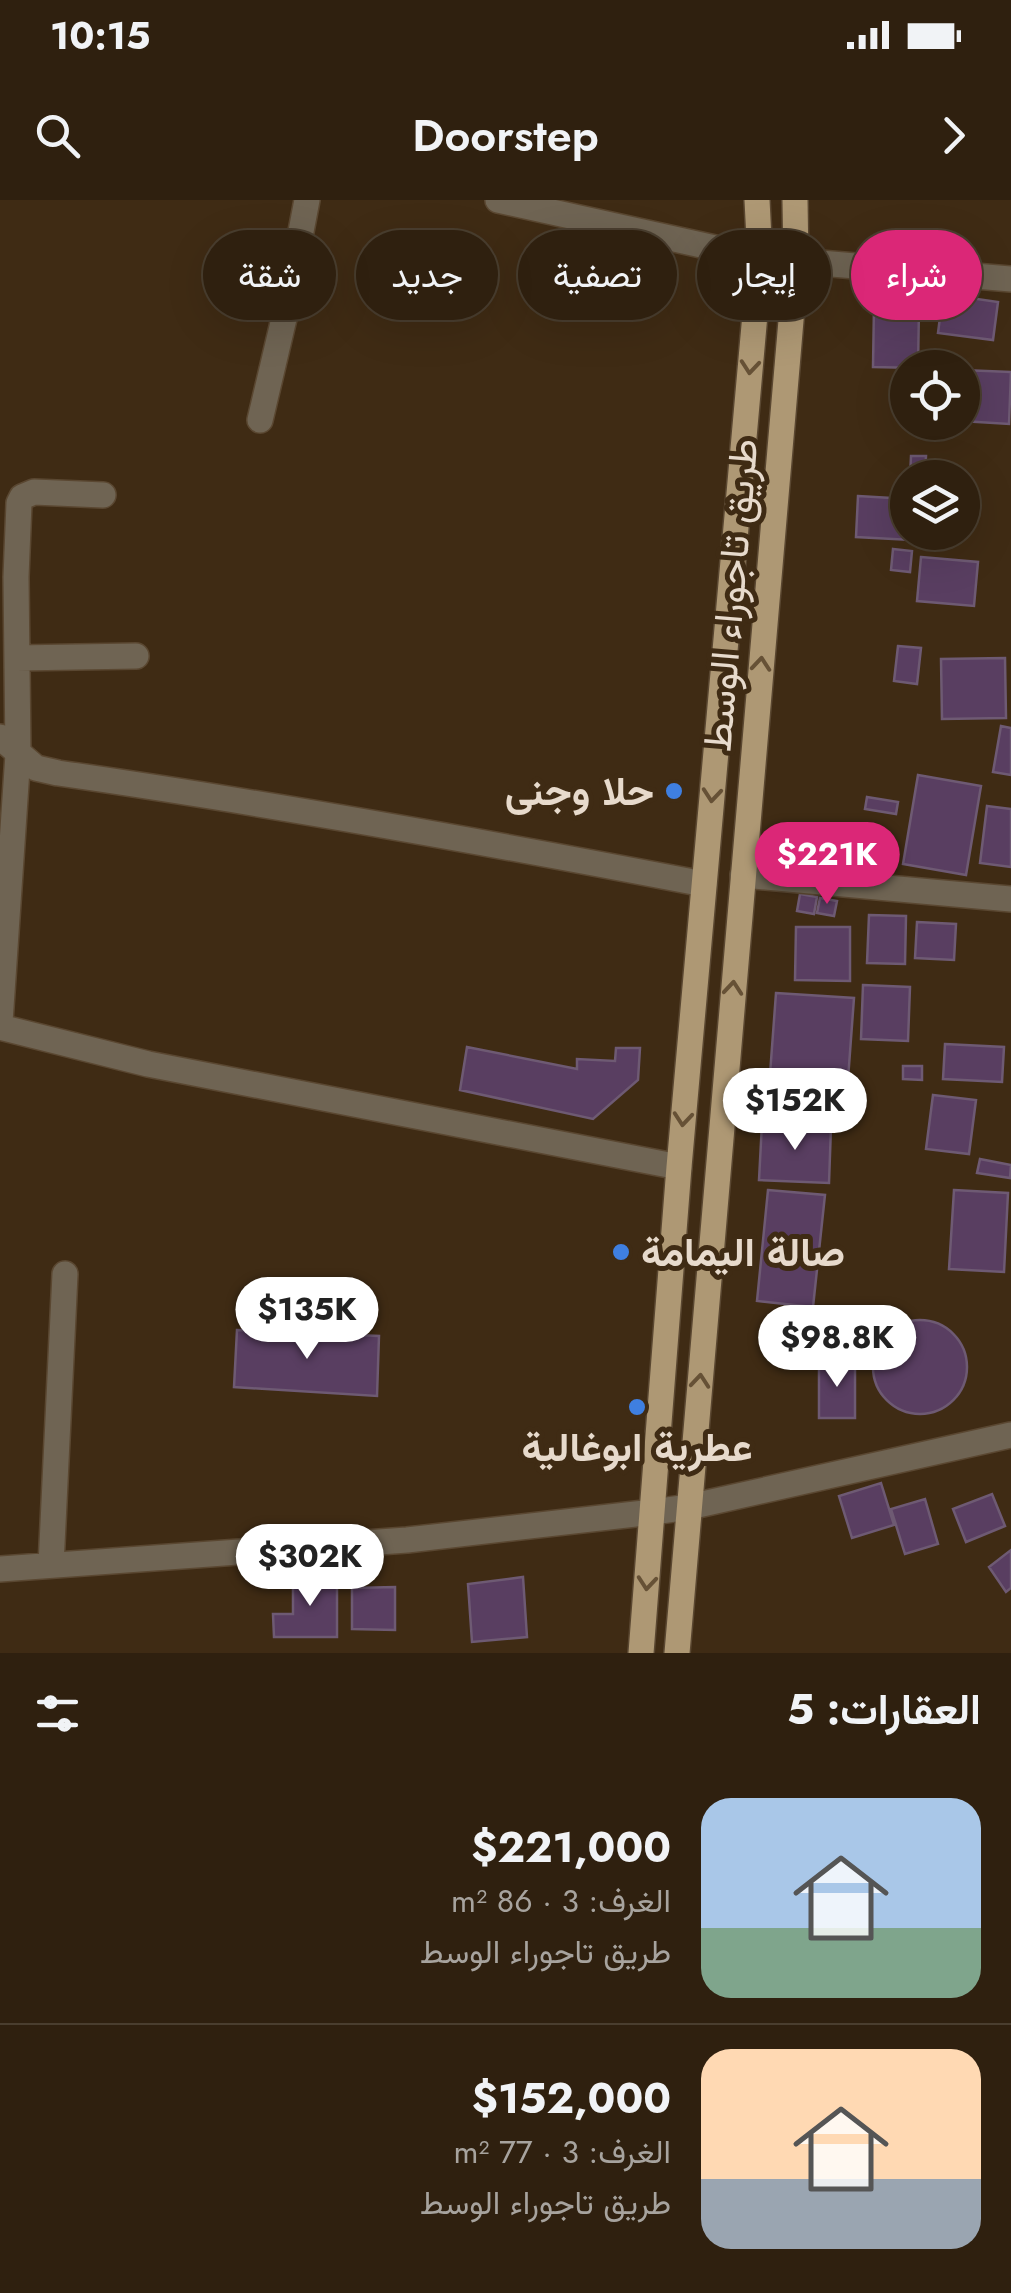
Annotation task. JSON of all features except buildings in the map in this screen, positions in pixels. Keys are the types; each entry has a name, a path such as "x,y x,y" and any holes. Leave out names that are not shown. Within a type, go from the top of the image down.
{"main road":[{"path":"757,200 759,230"},
{"name":"طريق تاجوراء الوسط","path":"795,200 795,230"},
{"path":"641,1653 679,1166 754,320"},
{"name":"طريق تاجوراء الوسط","path":"677,1653 791,320"}],"street":[{"path":"260,420 308,200"},
{"path":"498,200 697,244"},
{"path":"831,265 1011,279"},
{"path":"102,495 34,492 22,497 19,503 17,658 9,745 0,1025 148,1064 679,1166"},
{"path":"17,658 136,656"},
{"path":"9,745 36,768 58,773 223,797 704,884"},
{"path":"743,874 1011,899"},
{"path":"50,1565 64,1274"},
{"path":"0,1569 407,1540 653,1512 1011,1435"}],"place":[{"name":"حلا وجنى","path":"674,791"},
{"name":"صالة اليمامة","path":"621,1252"},
{"name":"عطرية ابوغالية","path":"637,1407"}]}
